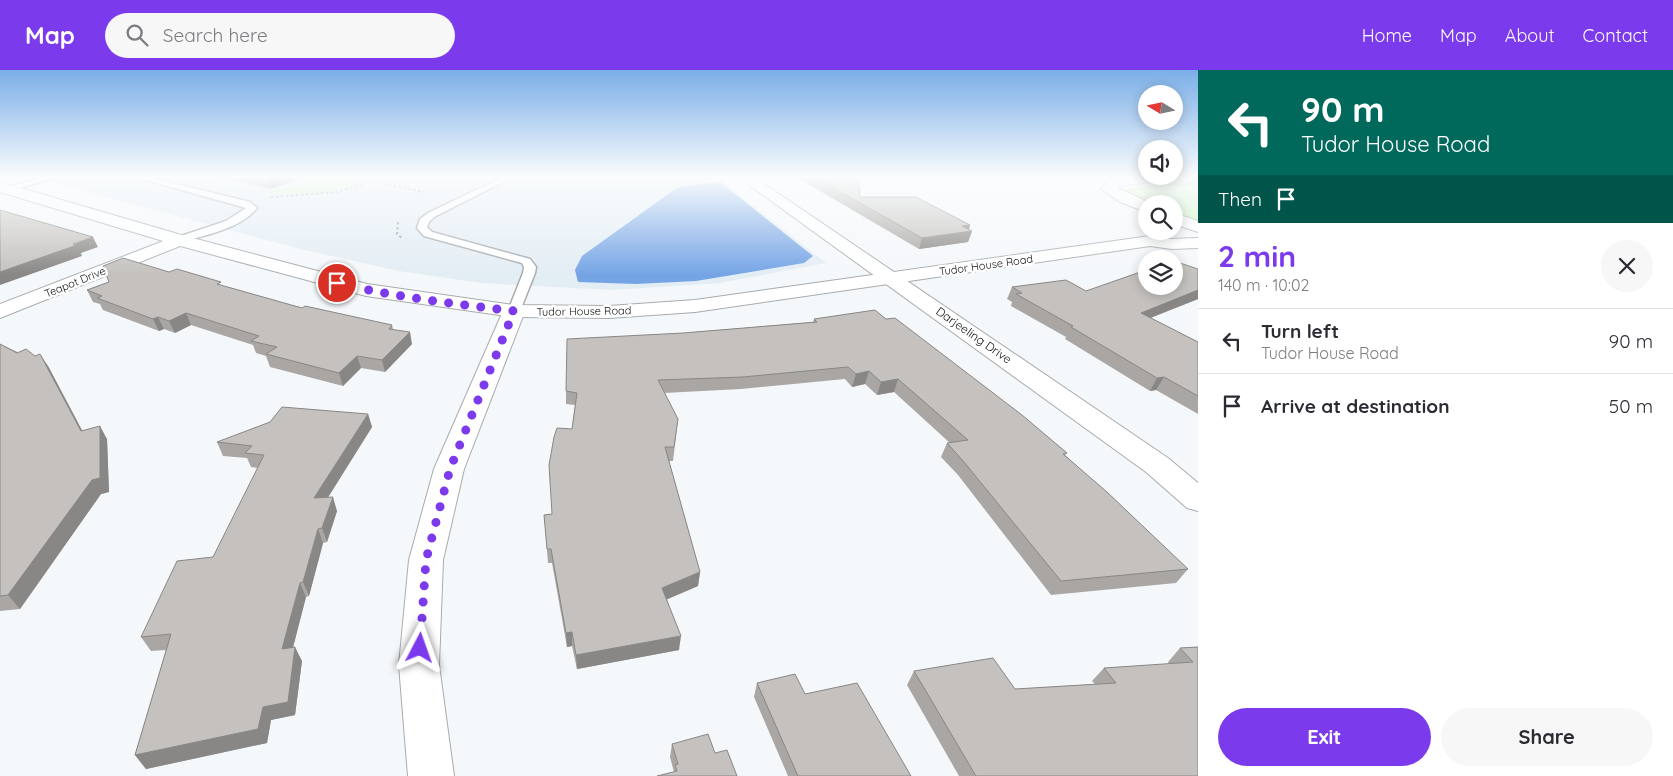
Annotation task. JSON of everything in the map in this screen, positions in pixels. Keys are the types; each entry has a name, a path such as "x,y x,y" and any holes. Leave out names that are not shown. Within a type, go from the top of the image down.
{"street":[{"name":"Tudor House Road","path":"75,210 366,290 514,311 609,312 695,306 893,278 1138,239"},
{"name":"Darjeeling Drive","path":"793,210 893,278 1157,465 1198,500"},
{"path":"1183,221 1198,227"},
{"name":"Teapot Drive","path":"0,312 179,240"},
{"name":"Tudor House Road","path":"1165,240 1172,244 1198,243"},
{"path":"431,776 419,665 426,560 450,469 514,311"}],"lane":[{"path":"179,240 237,219 250,210"},
{"path":"442,210 424,221 422,228 428,234 526,260 530,266 514,311"}],"shaded area":[{"path":"155,210 759,210 826,263 720,283 612,290 481,283 399,271 300,249"}],"green space":[{"path":"1183,210 1198,210 1198,221 1183,215"}],"water":[{"path":"646,210 755,210 813,256 804,263 696,281 636,284 578,282 575,270 582,256"}],"building":[{"path":"0,210 93,237 73,244 77,245 0,272"},
{"path":"872,210 941,210 970,225 962,226 972,231 922,238"},
{"path":"123,258 169,272 177,269 221,282 217,284 302,308 305,306 392,325 389,329 410,332 382,360 357,356 339,373 266,354 277,347 251,341 259,336 186,313 169,321 158,317 153,319 97,298 102,296 87,290 109,282 103,266"},
{"path":"1183,264 1198,269 1198,290 1141,313 1198,342 1198,396 1164,377 1157,378 1071,327 1073,326 1016,294 1022,293 1012,287 1066,280 1086,291 1138,273 1138,295 1183,295"},
{"path":"875,310 886,319 895,318 1022,415 1067,453 1063,454 1107,492 1188,569 1061,581 947,443 968,440 898,379 881,382 869,371 856,374 848,367 743,377 658,380 678,419 674,447 665,447 700,572 662,588 681,636 576,655 572,632 566,633 551,549 547,549 544,515 552,514 549,465 554,437 557,428 572,429 577,393 566,391 567,339 683,333 817,322 814,319"},
{"path":"0,344 17,353 26,349 35,356 40,354 81,431 100,426 100,478 92,480 8,595 0,596"},
{"path":"282,407 368,414 314,498 333,497 322,528 318,529 303,582 300,583 282,649 295,647 288,702 263,707 258,729 135,755 171,634 141,637 177,561 213,557 264,455 245,453 252,446 217,442 270,422"},
{"path":"1198,647 1198,776 976,776 914,671 993,658 1015,689 1116,683 1104,668 1193,662 1180,648"},
{"path":"795,674 805,694 857,683 911,776 798,776 757,683"},
{"path":"708,734 715,753 727,750 737,776 657,776 677,771 675,765 678,764 672,744"}],"route":[{"path":"337,283 366,290 514,311 450,469 426,560 420,648"}]}
